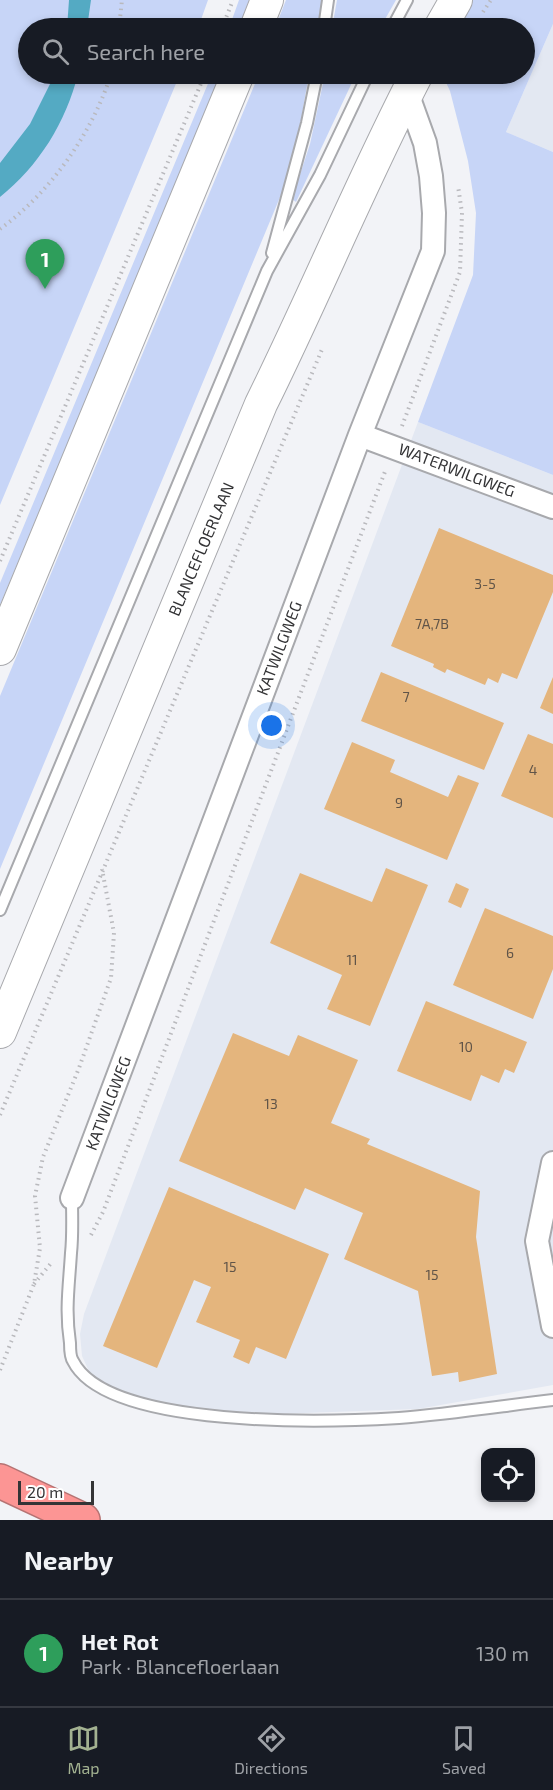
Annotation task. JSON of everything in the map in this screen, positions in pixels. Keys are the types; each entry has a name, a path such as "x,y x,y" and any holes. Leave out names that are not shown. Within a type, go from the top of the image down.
{"highway":[{"path":"0,1481 83,1520"}],"main road":[{"path":"260,18 267,0"},
{"path":"446,18 456,0"},
{"path":"0,649 234,84"},
{"name":"BLANCEFLOERLAAN","path":"0,1032 261,404 304,317 364,181 412,84"}],"street":[{"name":"KATWILGWEG","path":"72,1198 360,435 433,251 434,213 431,176 412,84"},
{"name":"WATERWILGWEG","path":"360,435 553,507"},
{"path":"553,1163 537,1241 553,1326"}],"lane":[{"path":"325,18 328,0"},
{"path":"397,18 407,0"},
{"path":"267,271 307,123 315,84"},
{"path":"0,910 267,271 320,175 363,84"},
{"path":"72,1198 71,1254 65,1314 72,1361 90,1382 115,1397 160,1408 220,1417 271,1419 398,1418 553,1400"}],"path":[{"path":"120,18 122,0"},
{"path":"226,18 232,0"},
{"path":"0,229 25,208 69,156 98,109 107,84"},
{"path":"0,561 200,84"},
{"path":"103,1212 460,272 462,213 458,184"},
{"path":"0,1115 325,342"},
{"path":"0,1370 34,1284 40,1248 34,1196 43,1156 111,978 114,933 102,868"},
{"path":"34,1284 51,1263"}],"shaded area":[{"path":"0,0 208,0 202,18 18,18 18,84 176,84 0,505"},
{"path":"69,0 91,0 88,18 68,18"},
{"path":"239,0 249,0 243,18 233,18"},
{"path":"286,0 322,0 319,18 279,18"},
{"path":"337,0 396,0 386,18 334,18"},
{"path":"469,0 553,0 553,24 535,65 535,18 459,18"},
{"path":"553,24 553,152 506,132 527,84 535,84 535,65"},
{"path":"50,84 75,84 66,109 49,142 27,171 0,197 0,163 30,124"},
{"path":"208,84 218,84 0,605 0,583"},
{"path":"255,84 307,84 298,137 283,190 0,869 0,696"},
{"path":"323,84 351,84 296,202 292,199 310,144"},
{"path":"447,84 527,84 506,132 553,152 553,475 418,422 473,275 476,213 468,161"},
{"path":"418,422 553,475 553,1385 418,1409 275,1414 220,1413 161,1405 117,1394 93,1380 82,1356 80,1334 84,1314"}],"building":[{"path":"439,528 553,575 553,592 517,679 502,673 498,683 488,678 485,685 447,669 445,673 433,667 434,664 391,646"},
{"path":"381,672 504,723 484,770 361,721"},
{"path":"553,677 553,714 540,708"},
{"path":"528,734 553,744 553,818 501,796"},
{"path":"352,742 395,760 390,772 448,797 458,775 479,783 447,860 324,809"},
{"path":"386,868 428,885 370,1026 327,1009 342,975 270,943 300,873 372,902"},
{"path":"456,883 469,889 461,908 448,902"},
{"path":"485,908 553,936 553,969 533,1019 453,985"},
{"path":"426,1001 527,1042 514,1073 505,1069 499,1083 481,1075 471,1101 397,1071"},
{"path":"233,1033 289,1056 298,1035 358,1060 331,1123 370,1139 367,1144 480,1191 476,1237 497,1374 459,1382 458,1372 432,1376 418,1291 344,1259 363,1213 305,1188 295,1210 179,1161"},
{"path":"169,1187 329,1254 286,1359 256,1347 249,1364 233,1357 240,1340 196,1322 211,1287 194,1280 157,1368 103,1346"}],"place":[{"name":"Het Rot","path":"45,289"}]}
